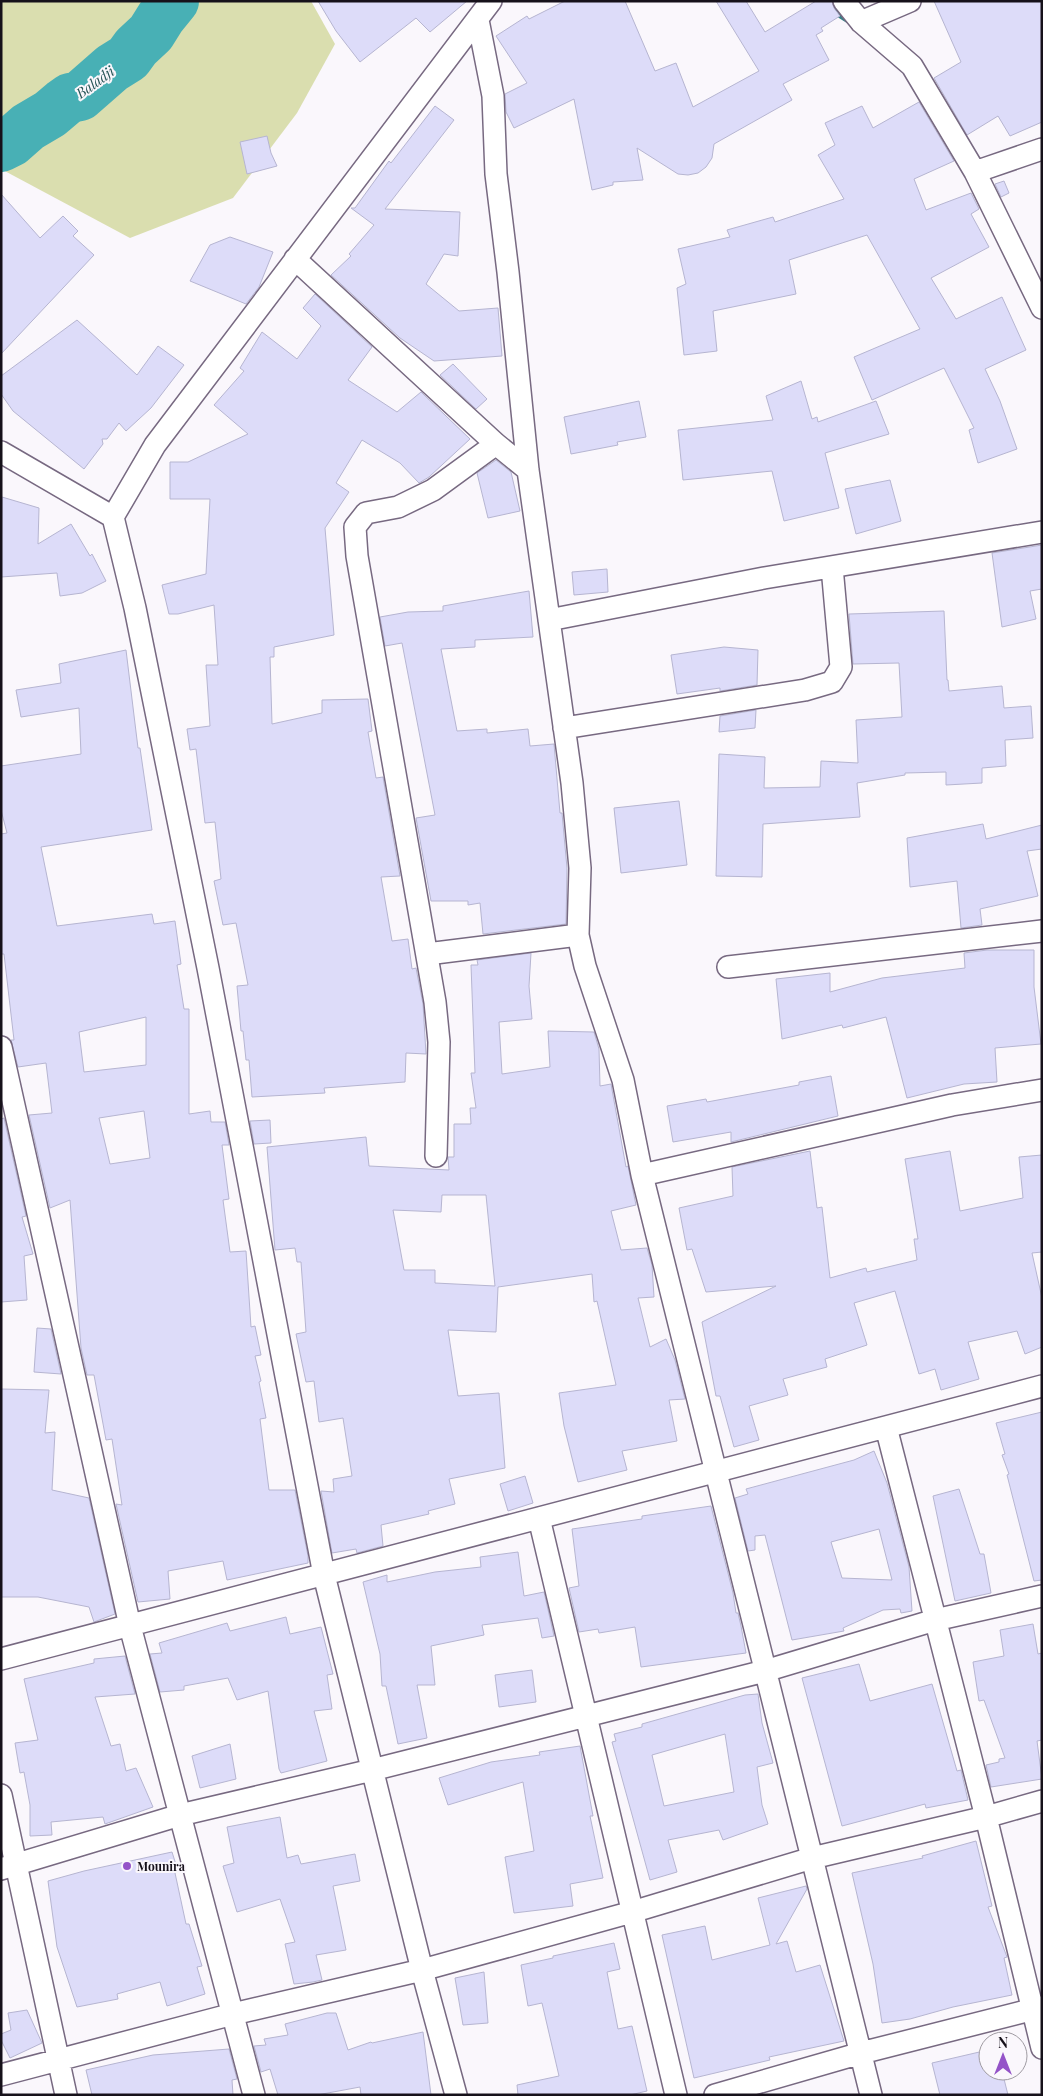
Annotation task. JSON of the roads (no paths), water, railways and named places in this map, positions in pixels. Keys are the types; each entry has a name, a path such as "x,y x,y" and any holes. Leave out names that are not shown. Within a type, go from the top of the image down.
{"street":[{"path":"456,2095 422,1970 324,1575 208,968 136,608 113,517 156,445 491,1"},
{"path":"844,1 861,22 912,66 975,172 1042,308"},
{"path":"861,22 910,1"},
{"path":"478,20 493,96 496,174 528,470 572,783 580,868 578,935 585,966 623,1080 642,1175 871,2095"},
{"path":"975,172 1042,149"},
{"path":"295,259 496,444 528,470"},
{"path":"436,1156 439,1042 435,1002 358,566 355,527 366,514 398,507 433,490 496,444"},
{"path":"1,452 113,517"},
{"path":"549,620 764,578 1042,532"},
{"path":"564,728 805,690 832,682 841,667 832,567"},
{"path":"728,967 1042,931"},
{"path":"427,954 578,935"},
{"path":"1,1047 130,1626 254,2095"},
{"path":"642,1175 952,1105 1042,1090"},
{"path":"1,1659 1042,1386"},
{"path":"886,1427 1037,2008 1042,2048"},
{"path":"539,1518 676,2095"},
{"path":"9,1866 180,1816 372,1770 765,1671 935,1620 1042,1596"},
{"path":"1,1795 9,1866 66,2095"},
{"path":"1,2075 233,2014 422,1970 632,1912 812,1858 986,1817 1042,1801"},
{"path":"714,2095 1037,2008"}],"waterway":[{"name":"Baladji","path":"1,147 11,142 28,127 50,114 70,98 80,96 112,68 128,58 136,47 151,33 174,1"},
{"path":"829,4 833,9 852,21"}],"place":[{"name":"Mounira","path":"127,1866"}]}
